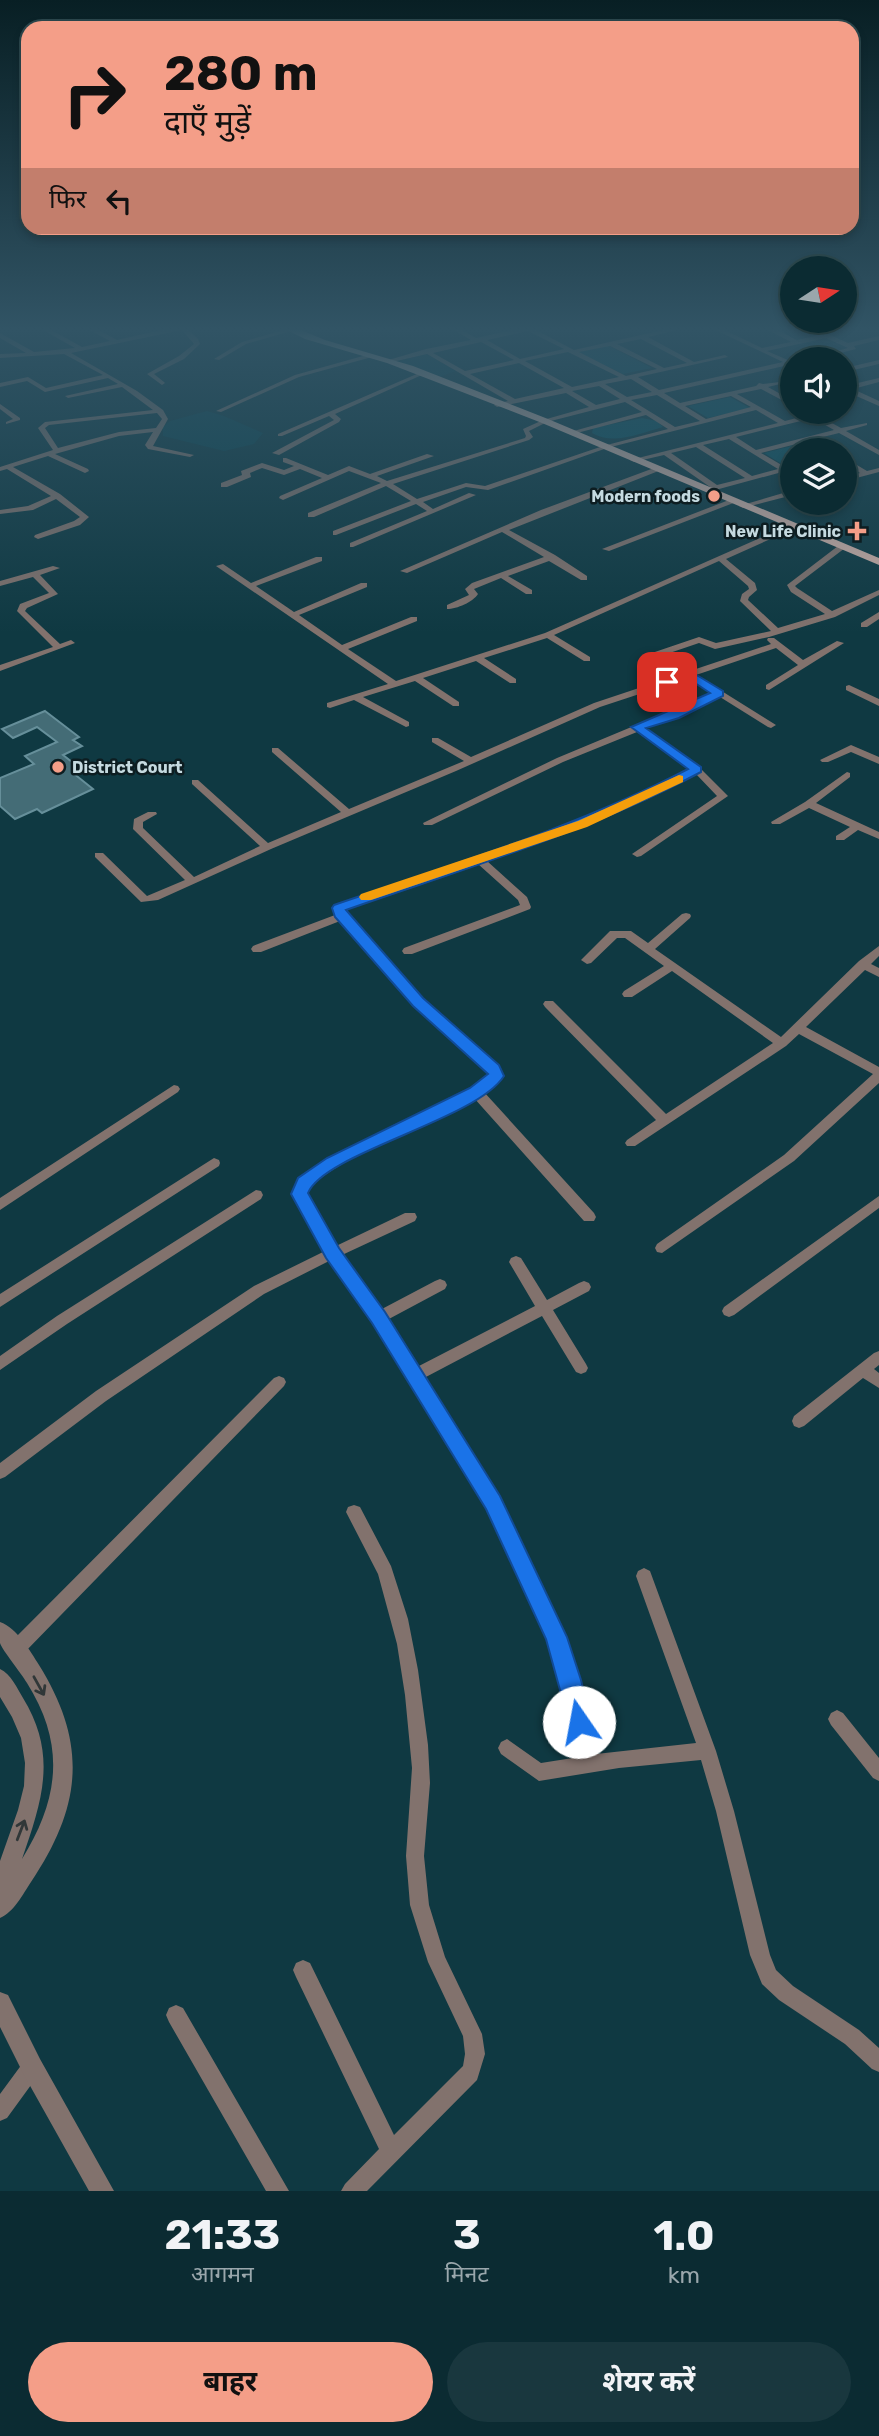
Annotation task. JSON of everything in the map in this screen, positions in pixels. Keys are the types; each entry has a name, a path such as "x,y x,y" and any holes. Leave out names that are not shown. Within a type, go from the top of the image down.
{"main road":[{"path":"563,428 657,470 711,488 738,504 879,562"}],"street":[{"path":"41,428 57,451"},
{"path":"280,435 296,428"},
{"path":"276,453 323,428"},
{"path":"312,515 387,482 527,439 529,436 525,430 529,428"},
{"path":"573,432 588,428"},
{"path":"336,533 418,500 466,485 485,488 606,447 676,428"},
{"path":"634,460 761,428"},
{"path":"837,428 879,453"},
{"path":"809,438 847,428"},
{"path":"4,468 48,453 140,430 158,430 150,448 190,455"},
{"path":"706,435 714,440"},
{"path":"729,436 780,467"},
{"path":"696,444 750,478"},
{"path":"755,452 780,446"},
{"path":"664,452 711,488 780,470"},
{"path":"48,453 85,471"},
{"path":"371,476 430,456"},
{"path":"286,460 327,477"},
{"path":"224,485 241,480 248,475 244,472 262,465 284,473 300,466"},
{"path":"4,468 57,496 85,517 77,523 38,537"},
{"path":"283,498 349,468 387,482 432,511"},
{"path":"857,468 867,474"},
{"path":"404,570 544,512 657,470"},
{"path":"857,476 879,470"},
{"path":"857,481 879,476"},
{"path":"353,545 472,495"},
{"path":"0,512 30,508 57,496"},
{"path":"606,549 738,504 780,496"},
{"path":"330,705 548,635 625,603 792,526"},
{"path":"504,530 584,578"},
{"path":"832,615 794,590 791,585 841,548"},
{"path":"450,607 472,597 474,594 470,587 552,557"},
{"path":"720,558 752,585 753,590 745,596 744,601 776,631"},
{"path":"250,586 319,559"},
{"path":"220,566 393,683"},
{"path":"0,583 56,568"},
{"path":"33,574 54,594 50,598 23,606 21,611 58,647"},
{"path":"502,575 529,592"},
{"path":"293,615 364,585"},
{"path":"649,657 699,640 715,646 766,635 832,615 879,592"},
{"path":"864,625 879,615"},
{"path":"342,648 414,619"},
{"path":"548,635 587,659"},
{"path":"766,635 803,663"},
{"path":"0,668 71,643"},
{"path":"803,663 841,643"},
{"path":"99,855 145,900 158,897 267,847 597,705 777,645"},
{"path":"477,658 513,681"},
{"path":"769,687 803,668 803,663"},
{"path":"690,675 771,724"},
{"path":"416,677 456,704"},
{"path":"849,688 879,703"},
{"path":"428,823 560,760 637,727 674,715 719,694"},
{"path":"355,697 406,724"},
{"path":"637,727 697,769 723,796 637,853"},
{"path":"435,740 471,761"},
{"path":"825,760 851,748 879,761"},
{"path":"275,750 348,813"},
{"path":"589,1763 570,1680 546,1614 482,1483 378,1318 333,1253 299,1194 304,1183 333,1162 476,1092 496,1076 493,1069 418,1002 338,911 341,905 583,824 645,797 697,769"},
{"path":"776,822 809,804 847,775"},
{"path":"195,782 267,847"},
{"path":"809,804 879,836"},
{"path":"152,814 138,821 137,827 192,881"},
{"path":"840,838 858,825"},
{"path":"408,951 526,907 523,899 480,860"},
{"path":"257,949 342,916"},
{"path":"649,948 685,916"},
{"path":"587,960 619,933 627,934 782,1043"},
{"path":"631,1143 782,1043 879,950"},
{"path":"863,964 879,974"},
{"path":"628,994 673,965"},
{"path":"549,1004 665,1121"},
{"path":"662,1248 789,1158 879,1074 798,1028"},
{"path":"0,1205 174,1089"},
{"path":"476,1092 589,1217"},
{"path":"0,1301 214,1163"},
{"path":"0,1364 62,1320 256,1195"},
{"path":"729,1311 876,1209"},
{"path":"0,1472 101,1396 259,1290 410,1217"},
{"path":"516,1262 581,1368"},
{"path":"378,1318 440,1285"},
{"path":"415,1376 584,1287"},
{"path":"799,1421 879,1356"},
{"path":"864,1370 879,1382"},
{"path":"17,1648 279,1382"},
{"path":"352,2191 470,2073 475,2062 476,2048 431,1947 420,1911 414,1868 421,1796 416,1718 394,1602 385,1572 354,1513"},
{"path":"644,1576 707,1751 725,1811 760,1955 769,1978 786,1993 852,2036 879,2062"},
{"path":"0,1631 17,1648 55,1718 63,1751 62,1791 46,1836 22,1878 0,1907"},
{"path":"0,1679 29,1729 37,1765 33,1799 0,1894"},
{"path":"837,1719 879,1772"},
{"path":"507,1748 540,1772 589,1763 707,1751"},
{"path":"303,1969 392,2153"},
{"path":"0,2003 32,2067 102,2191"},
{"path":"176,2015 278,2191"},
{"path":"0,2111 32,2067"}],"shaded area":[{"path":"163,428 252,428 263,433 254,444 224,451 163,436"},
{"path":"593,428 659,428 618,438 600,437 592,433"},
{"path":"780,449 780,463 764,453"}],"building":[{"name":"District Court","path":"45,711 79,737 73,740 82,746 63,755 81,769 73,773 93,789 42,813 37,809 15,819 0,806 0,778 34,764 25,756 57,742 37,727 13,738 2,729"}],"slow traffic":[{"path":"366,897 583,824 679,779"}],"place":[{"name":"Modern foods","path":"714,496"},
{"name":"New Life Clinic","path":"857,531"},
{"name":"District Court","path":"58,767"}],"route":[{"path":"579,1722 564,1656 493,1503 477,1473 378,1318 333,1253 299,1194 304,1183 333,1162 476,1092 496,1076 493,1069 418,1002 340,914 338,911 341,905 583,824 645,797 697,769 637,727 674,715 719,694 690,675 667,682"}]}
